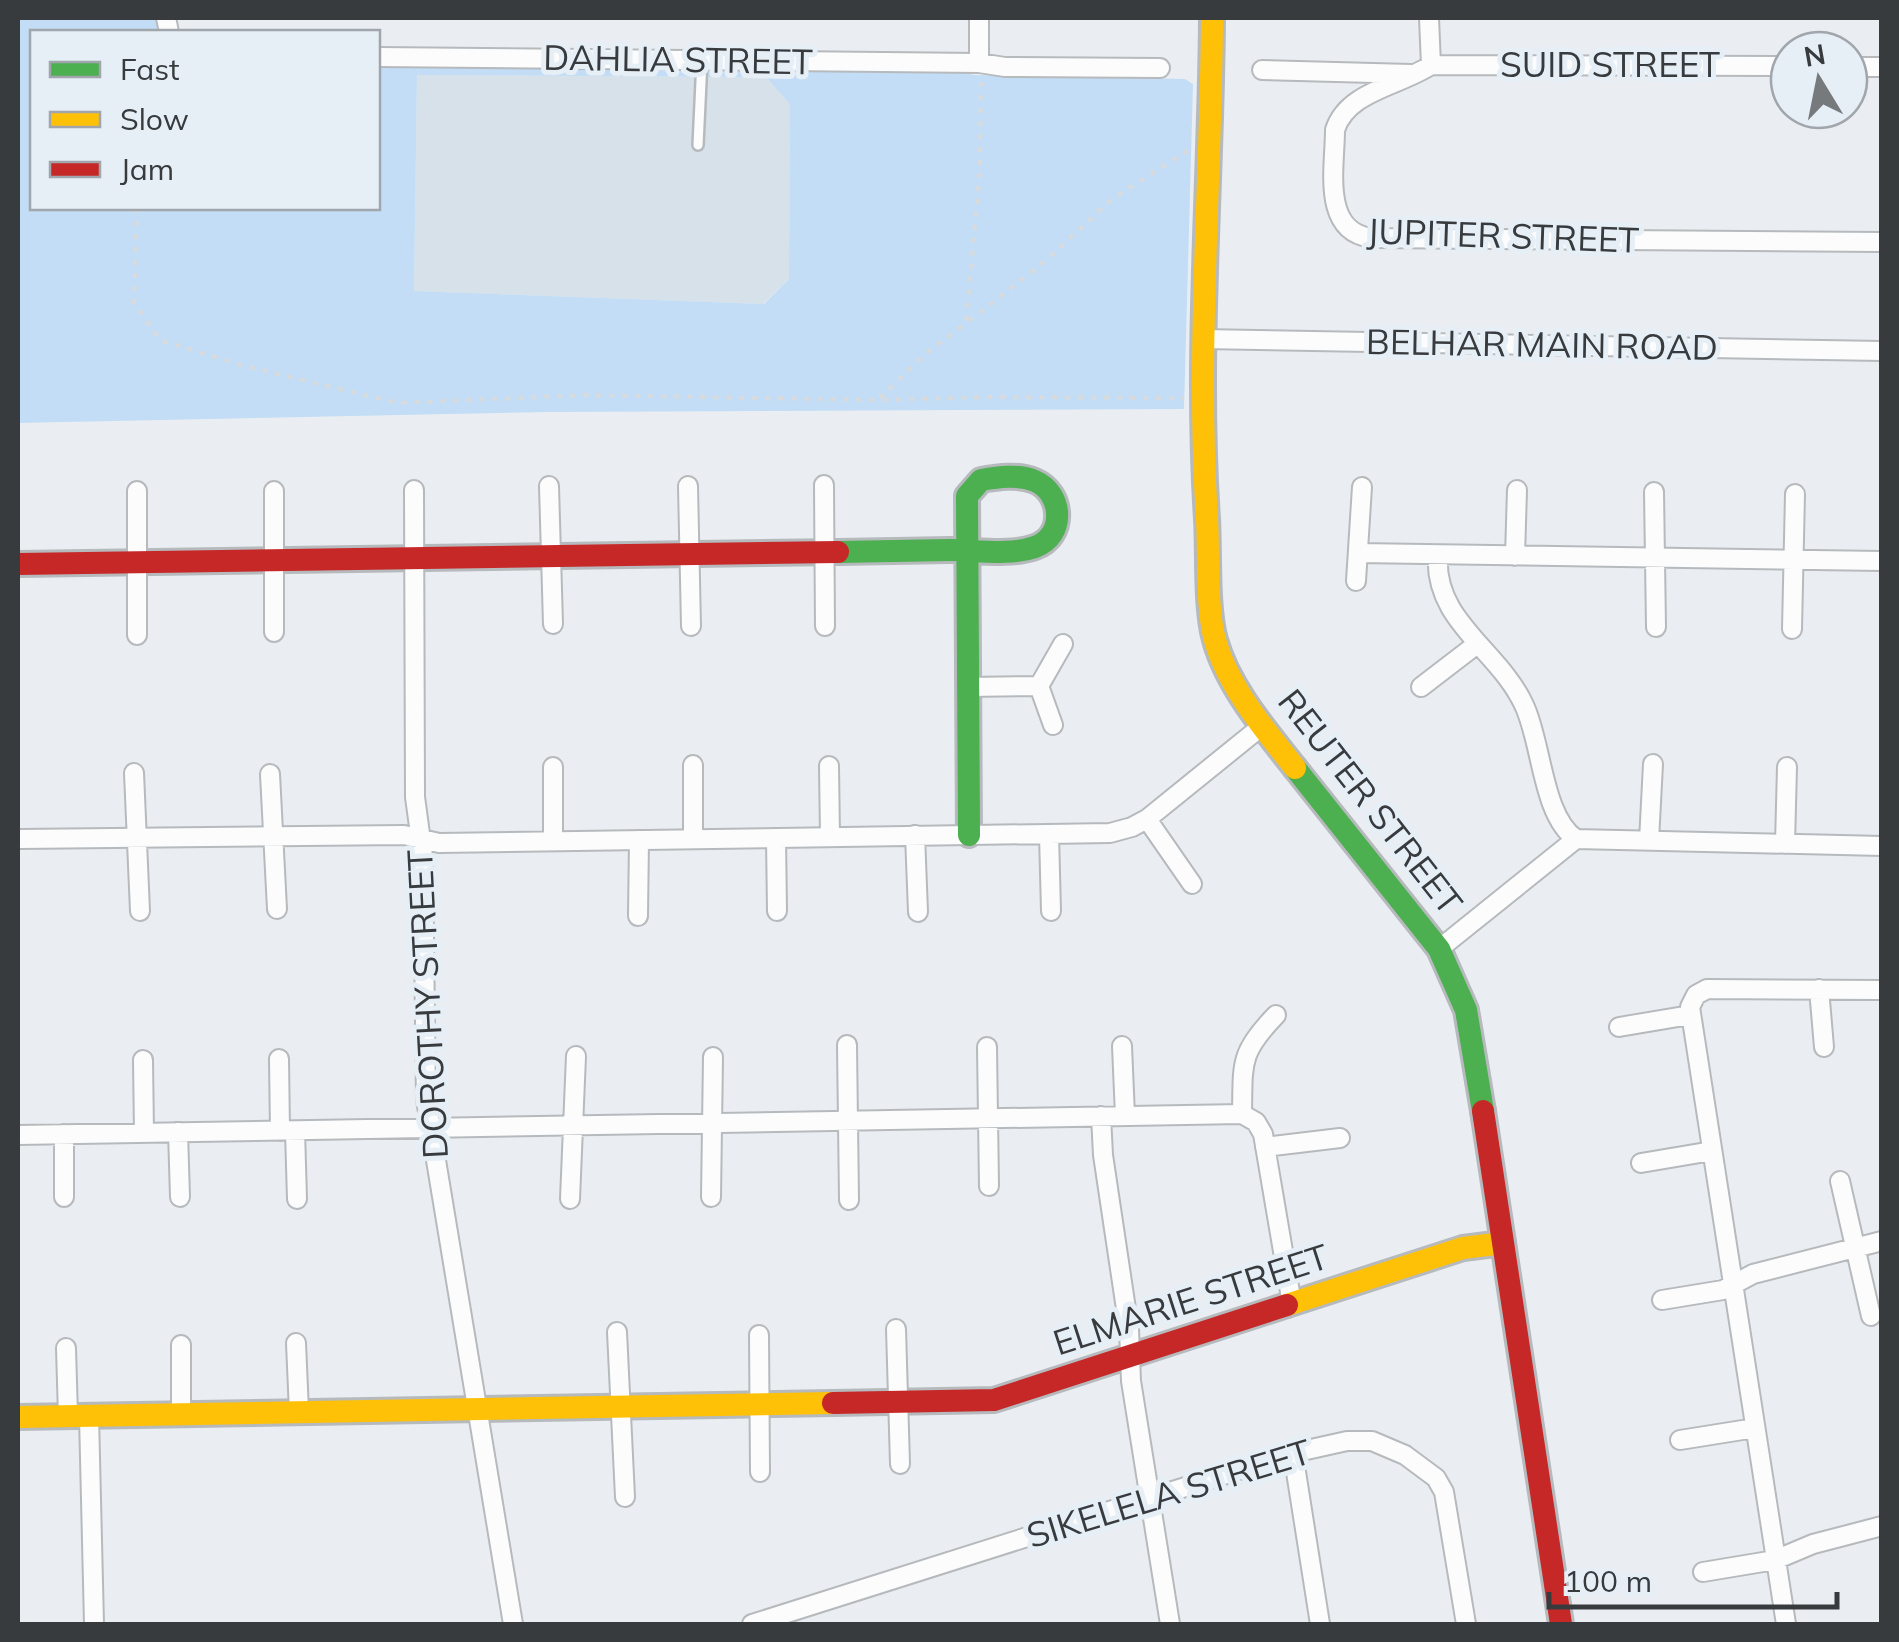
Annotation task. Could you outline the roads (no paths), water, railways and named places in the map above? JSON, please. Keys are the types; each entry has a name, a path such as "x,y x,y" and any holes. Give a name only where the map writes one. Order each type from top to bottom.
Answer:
{"street":[{"path":"980,18 980,63"},
{"name":"REUTER STREET","path":"1212,18 1203,339 1205,496 1214,636 1224,664 1262,726 1439,948 1458,987 1468,1022 1504,1243 1561,1624"},
{"path":"1424,70 1429,18"},
{"name":"DAHLIA STREET","path":"380,57 1160,68"},
{"name":"SUID STREET","path":"1262,70 1769,66"},
{"name":"JUPITER STREET","path":"1424,70 1359,100 1339,118 1335,130 1336,207 1342,223 1362,237 1882,242"},
{"name":"BELHAR MAIN ROAD","path":"1203,339 1882,351"},
{"path":"18,564 966,550 1033,548 1057,527 1055,499 1030,479 986,479 976,482 967,496 966,550 969,835"},
{"path":"824,485 825,626"},
{"path":"550,486 553,624"},
{"path":"688,486 690,626"},
{"path":"1356,580 1362,488"},
{"name":"DOROTHY STREET","path":"414,490 415,797 423,856 426,1100 513,1624"},
{"path":"1516,490 1516,556"},
{"path":"136,491 138,635"},
{"path":"274,491 274,632"},
{"path":"1654,492 1656,627"},
{"path":"1792,628 1795,494"},
{"path":"1358,554 1882,561"},
{"path":"1438,554 1437,573 1445,600 1520,696 1557,818 1576,840"},
{"path":"1053,724 1039,686 1063,644"},
{"path":"1421,687 1477,644"},
{"path":"967,687 1039,686"},
{"path":"18,839 404,835 439,843 1110,832 1147,819 1262,726"},
{"path":"1650,841 1653,764"},
{"path":"693,766 694,839"},
{"path":"829,766 830,837"},
{"path":"1785,844 1786,767"},
{"path":"553,768 553,841"},
{"path":"134,773 140,911"},
{"path":"270,774 277,909"},
{"path":"1147,819 1192,884"},
{"path":"1049,834 1051,911"},
{"path":"915,836 918,912"},
{"path":"776,838 777,911"},
{"path":"638,916 639,840"},
{"path":"1439,948 1576,840 1882,846"},
{"path":"1786,1624 1690,1015 1692,1000 1707,989 1882,990"},
{"path":"1819,989 1824,1047"},
{"path":"1242,1114 1244,1059 1254,1038 1276,1015"},
{"path":"1619,1027 1690,1015"},
{"path":"847,1044 849,1200"},
{"path":"1122,1046 1125,1116"},
{"path":"987,1047 989,1186"},
{"path":"570,1199 576,1056"},
{"path":"712,1196 713,1057"},
{"path":"279,1059 297,1198"},
{"path":"142,1060 144,1133"},
{"path":"18,1135 1242,1114 1260,1127 1292,1304"},
{"path":"1101,1116 1132,1382 1170,1624"},
{"path":"178,1132 180,1197"},
{"path":"64,1134 64,1197"},
{"path":"1265,1147 1340,1138"},
{"path":"1642,1163 1712,1152"},
{"path":"1840,1181 1871,1316"},
{"path":"1662,1300 1723,1290 1753,1274 1882,1241"},
{"name":"ELMARIE STREET","path":"18,1417 1004,1398 1463,1248 1504,1243"},
{"path":"896,1329 900,1464"},
{"path":"616,1332 625,1497"},
{"path":"759,1335 760,1472"},
{"path":"296,1342 300,1412"},
{"path":"181,1345 182,1414"},
{"path":"66,1348 78,1416 94,1624"},
{"path":"1680,1440 1755,1428"},
{"name":"SIKELELA STREET","path":"756,1624 1294,1453 1347,1441 1372,1441 1405,1456 1436,1478 1444,1492 1466,1624"},
{"path":"1294,1453 1320,1624"},
{"path":"1703,1572 1774,1560 1812,1544 1882,1526"}],"lane":[{"path":"698,144 702,60"}]}
